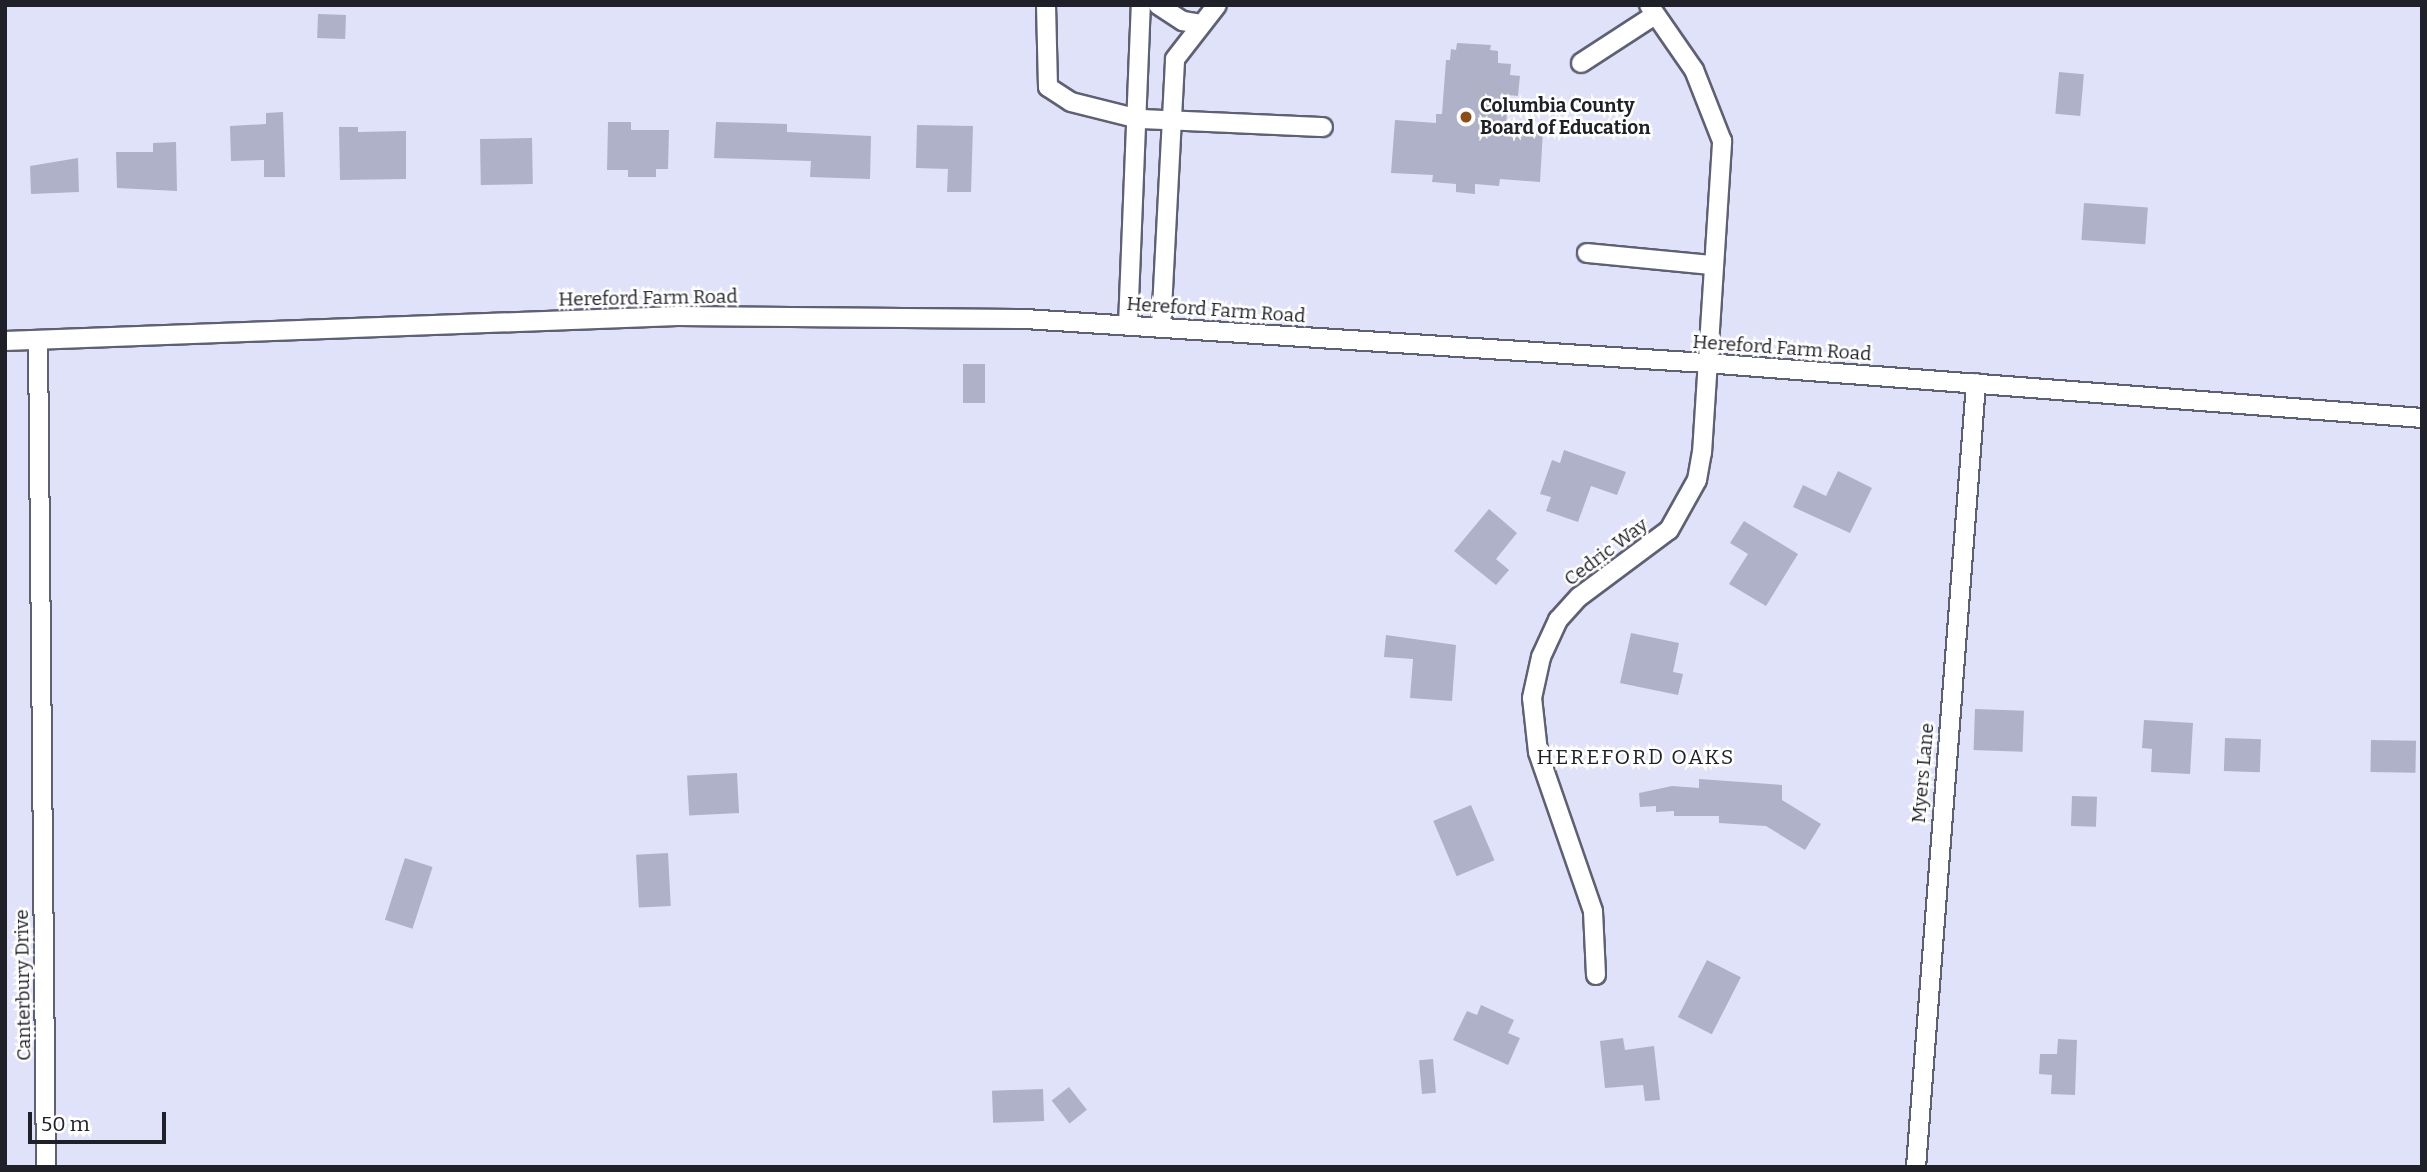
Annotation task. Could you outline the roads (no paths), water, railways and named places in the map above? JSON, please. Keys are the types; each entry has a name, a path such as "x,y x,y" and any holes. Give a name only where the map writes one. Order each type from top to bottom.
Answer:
{"street":[{"path":"1046,5 1048,87 1071,102 1139,119 1173,118 1323,127"},
{"path":"1128,325 1139,119 1141,5"},
{"path":"1158,5 1183,21 1201,24"},
{"path":"1161,328 1175,59 1217,5"},
{"path":"1581,63 1652,10"},
{"name":"Cedric Way","path":"1596,975 1592,911 1538,752 1532,698 1541,657 1558,620 1579,597 1661,537 1685,508 1702,453 1722,141 1694,70 1652,10"},
{"path":"1587,253 1712,265"},
{"name":"Hereford Farm Road","path":"5,341 678,316 1025,319 1706,363 2422,418"},
{"name":"Canterbury Drive","path":"38,340 46,1167"},
{"name":"Myers Lane","path":"1916,1167 1976,383"}],"place":[{"name":"Columbia County Board of Education","path":"1466,117"}],"district":[{"name":"HEREFORD OAKS","path":"1636,757"}]}
